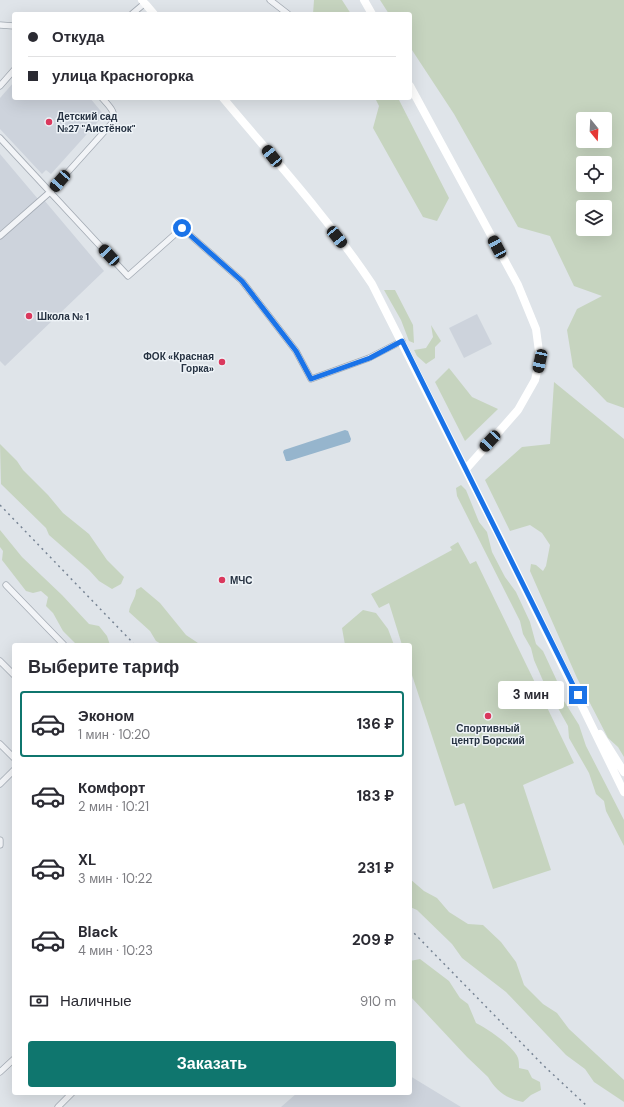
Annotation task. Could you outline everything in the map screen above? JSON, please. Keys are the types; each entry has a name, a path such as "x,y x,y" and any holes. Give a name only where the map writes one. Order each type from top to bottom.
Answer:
{"main road":[{"path":"364,0 371,12"},
{"path":"144,2 152,12"},
{"path":"412,90 518,285 536,329 540,359 535,380 518,410 466,469"},
{"path":"225,100 301,191 361,267 383,304 578,695 624,792"},
{"path":"578,695 624,772"}],"street":[{"path":"270,0 285,12"},
{"path":"134,12 144,2"},
{"path":"0,25 12,26"},
{"path":"0,86 12,72"},
{"path":"0,236 50,192 114,119 112,110 104,100"},
{"path":"0,138 128,276 182,228 242,281 296,351 311,379 370,358 402,341"},
{"path":"6,585 62,643"},
{"path":"0,661 12,673"},
{"path":"0,744 12,756"},
{"path":"0,784 12,772"},
{"path":"0,840 0,845"},
{"path":"0,1072 12,1061"},
{"path":"58,1107 70,1095"}],"shaded area":[{"name":"Детский сад №27 \"Аистёнок\"","path":"12,84 12,100 92,100 104,115 51,174 46,170 42,174 0,129 0,98"},
{"path":"0,154 38,199 0,232"},
{"name":"Школа № 1","path":"44,200 104,271 5,366 0,361 0,238"},
{"path":"477,314 492,344 464,358 449,328"},
{"path":"412,1077 461,1107 281,1107 295,1095 412,1095"}],"green space":[{"path":"314,0 342,0 350,12 313,12"},
{"path":"380,0 624,0 624,408 607,402 573,367 567,330 577,309 602,296 574,286 550,236 518,227 454,114 412,50 412,12 388,12"},
{"path":"376,100 399,100 449,198 437,221 423,217 373,128 379,106"},
{"path":"384,290 395,290 413,325 414,343 409,341 401,320"},
{"path":"431,325 441,341 435,347 435,358 426,364 417,356 414,350 426,348 433,337"},
{"path":"449,368 472,397 498,409 465,441 435,382"},
{"path":"554,382 624,439 624,757 618,747 608,738 577,678 530,571 531,564 536,565 543,571 546,566 550,545 542,533 530,525 510,531 485,480 522,447 550,444"},
{"path":"0,444 63,513 89,534 107,560 124,577 121,584 112,589 99,581 89,570 49,535 46,528 1,484"},
{"path":"461,485 466,490 479,522 487,532 492,552 505,577 516,592 530,622 536,644 543,651 557,681 564,701 579,725 586,746 624,820 624,846 606,811 604,801 596,794 589,773 569,738 568,726 544,683 534,660 531,648 523,634 520,621 457,496 456,488"},
{"path":"0,530 22,557 62,595 89,624 99,626 107,636 109,643 75,643 63,631 53,613 46,606 48,597 41,591 33,593 26,591 2,560 3,551 0,547"},
{"name":"Спортивный центр Борский","path":"458,542 470,564 476,561 574,763 523,785 551,870 493,889 465,805 464,803 455,806 412,675 412,643 401,643 389,603 379,608 371,594 452,550 450,547"},
{"path":"141,587 160,603 186,635 198,643 160,643 156,641 150,631 129,612 136,590"},
{"path":"363,610 376,613 388,629 393,643 345,643 342,628"},
{"path":"412,881 424,891 437,898 449,912 468,924 483,925 501,942 516,962 524,985 543,1004 557,1013 569,1029 624,1080 624,1102 594,1082 585,1069 566,1055 506,992 462,958 452,944 417,910 412,908"},
{"path":"420,959 449,981 460,998 468,1004 476,1023 506,1043 518,1058 519,1068 528,1070 532,1078 540,1082 541,1090 531,1095 523,1102 512,1099 502,1094 498,1090 488,1077 467,1057 412,998 412,961"}],"water":[{"path":"345,430 348,431 351,439 350,442 286,461 283,452 284,450"}],"railway":[{"path":"0,505 133,643"},
{"path":"412,931 544,1066 588,1107"}],"place":[{"name":"Детский сад №27 \"Аистёнок\"","path":"49,122"},
{"name":"Школа № 1","path":"29,316"},
{"name":"ФОК «Красная Горка»","path":"222,362"},
{"name":"МЧС","path":"222,580"},
{"name":"Спортивный центр Борский","path":"488,716"}],"route":[{"path":"182,228 242,281 296,351 311,379 370,358 402,341 578,695"}]}
